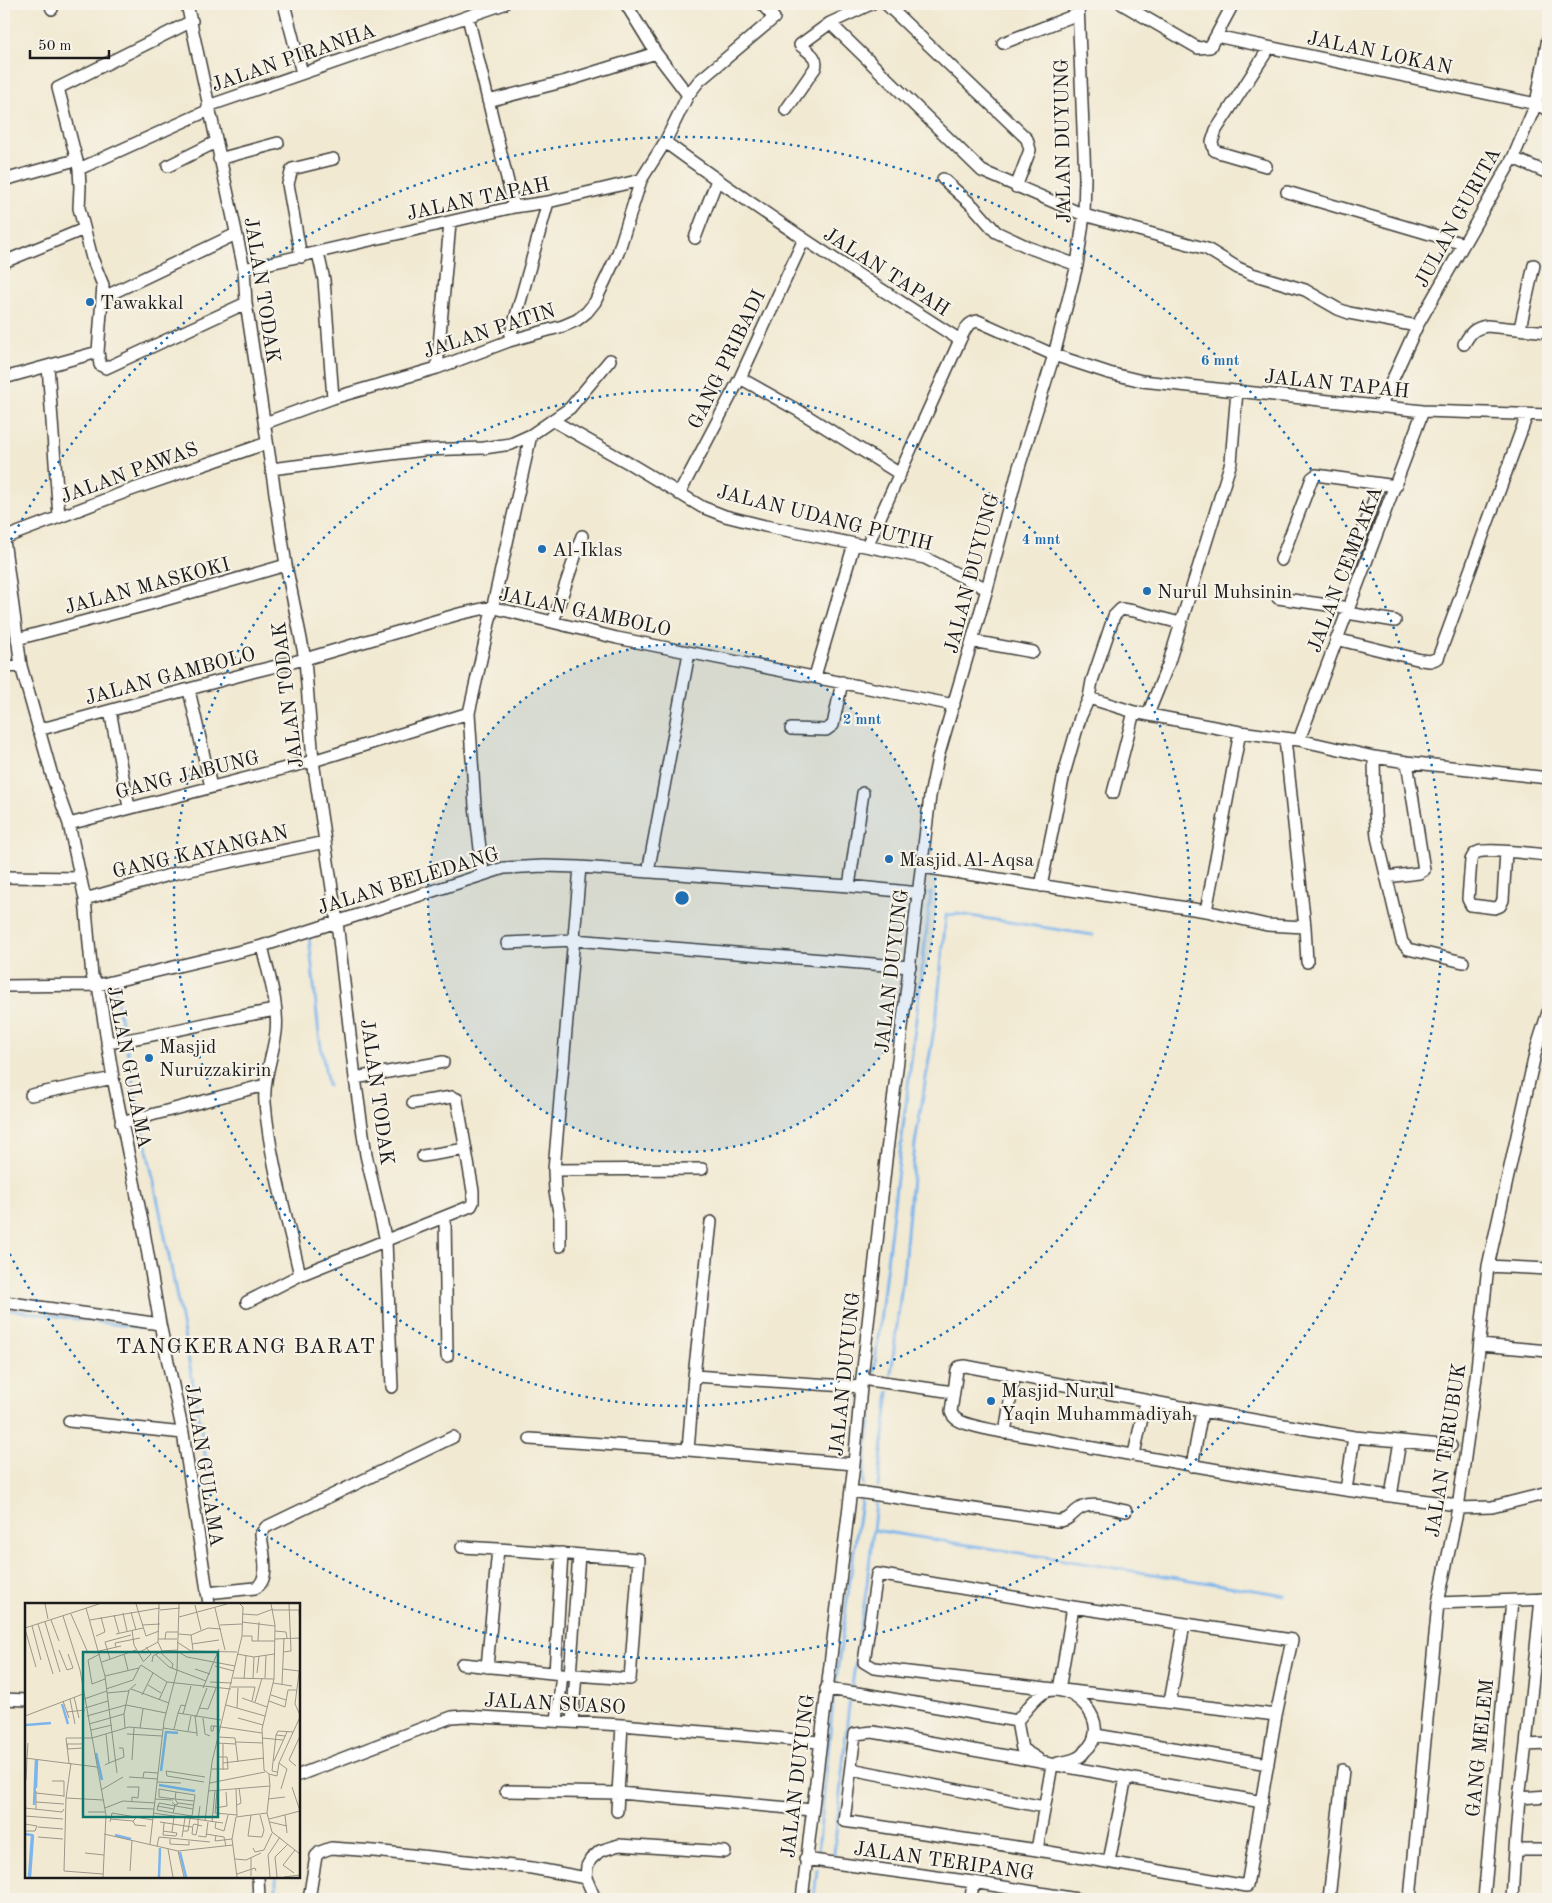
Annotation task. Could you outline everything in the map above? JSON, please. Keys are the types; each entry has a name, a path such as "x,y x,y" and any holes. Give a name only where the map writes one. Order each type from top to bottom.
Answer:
{"street":[{"name":"JALAN TODAK","path":"187,4 244,269 246,302 286,565 305,659 313,761 337,922 355,1078 366,1155 386,1241 392,1387"},
{"path":"284,4 302,73"},
{"name":"JALAN PIRANHA","path":"4,180 77,165 208,108 302,73 504,4"},
{"path":"627,4 656,53 688,95"},
{"path":"641,180 664,142 688,95 699,81 774,18 762,4"},
{"path":"786,110 815,68 815,57 800,45 830,23 871,4"},
{"path":"886,4 1027,139 1030,150 1016,187"},
{"path":"1122,4 1198,48 1210,47 1233,4"},
{"path":"1003,43 1078,9"},
{"name":"JALAN DUYUNG","path":"802,1899 819,1742 839,1691 851,1491 861,1383 930,796 936,767 987,589 1019,467 1054,355 1077,265 1084,215 1085,178 1078,9"},
{"path":"468,17 514,208"},
{"path":"192,21 58,88 77,165 80,187 79,208 92,258 103,285 98,352 100,365 106,368 246,302"},
{"path":"830,23 982,171 1084,215 1206,249 1238,268 1304,290 1349,313 1417,326"},
{"name":"JALAN LOKAN","path":"1216,36 1536,104 1548,110"},
{"name":"JULAN GURITA","path":"1380,407 1417,326 1512,158 1536,104 1548,38"},
{"path":"1266,166 1218,152 1214,150 1212,142 1220,122 1268,48"},
{"path":"488,101 566,81 656,53"},
{"path":"168,166 216,142"},
{"name":"JALAN TAPAH","path":"664,142 804,239 960,340 970,323 978,321 1054,355 1142,381 1423,411 1548,415"},
{"path":"219,159 278,143"},
{"path":"301,257 288,184 289,178 292,169 333,158"},
{"path":"1512,158 1548,173"},
{"path":"943,178 973,206 996,232 1030,248 1077,265"},
{"name":"JALAN TAPAH","path":"244,269 641,180"},
{"name":"JALAN PATIN","path":"265,423 333,398 437,368 577,320 595,302 618,252 641,180"},
{"path":"695,238 717,180"},
{"path":"1286,192 1464,244"},
{"path":"509,342 548,202"},
{"path":"437,368 450,223"},
{"path":"4,262 84,229"},
{"path":"102,298 236,234"},
{"name":"GANG PRIBADI","path":"679,494 740,378 804,239"},
{"path":"318,253 324,280 333,398"},
{"path":"1520,328 1534,265"},
{"path":"1464,344 1469,334 1477,328 1487,326 1548,332"},
{"path":"867,546 960,340"},
{"path":"4,378 98,352"},
{"path":"272,469 424,450 501,447 530,435 578,400 610,360"},
{"path":"48,366 60,517"},
{"path":"740,378 798,411 900,474"},
{"path":"1148,714 1168,665 1232,462 1238,391"},
{"name":"JALAN CEMPAKA","path":"1298,740 1423,411"},
{"path":"1336,639 1421,660 1430,661 1438,658 1527,415"},
{"name":"JALAN UDANG PUTIH","path":"552,420 702,507 724,516 926,558 987,589"},
{"path":"483,874 475,806 468,714 530,435"},
{"name":"JALAN PAWAS","path":"4,539 128,490 267,443"},
{"path":"1281,560 1312,478 1316,475 1396,486"},
{"path":"1350,567 1380,484"},
{"path":"1364,532 1377,536"},
{"path":"553,622 582,536"},
{"name":"JALAN GULAMA","path":"4,539 21,666 38,730 69,824 80,878 92,976 98,985 121,1123 183,1433 208,1598"},
{"path":"815,676 854,544"},
{"name":"JALAN MASKOKI","path":"16,639 154,603 286,565"},
{"path":"1278,598 1395,621"},
{"name":"JALAN GAMBOLO","path":"38,730 305,659 459,614 491,607 617,638 954,704"},
{"path":"1041,886 1064,774 1080,718 1089,698 1114,616 1122,610 1134,611 1180,624"},
{"path":"972,641 1033,652"},
{"path":"648,872 689,653"},
{"path":"4,666 21,666"},
{"path":"791,729 830,728 833,725 842,682"},
{"path":"189,690 211,787"},
{"path":"1089,698 1134,712 1240,732 1298,740 1374,757 1548,778"},
{"path":"110,711 129,808"},
{"path":"1113,793 1134,712"},
{"name":"GANG JABUNG","path":"69,824 313,761 468,714"},
{"path":"1206,912 1240,732"},
{"path":"1285,739 1307,962"},
{"path":"1374,757 1375,813 1378,837 1402,942 1408,949 1463,962"},
{"path":"1386,877 1419,873 1424,870 1407,762"},
{"path":"849,886 863,793"},
{"name":"GANG KAYANGAN","path":"84,899 176,872 325,842"},
{"path":"1506,852 1503,900 1500,906 1494,908 1471,905 1468,899 1473,855 1482,851 1506,852 1548,855"},
{"path":"560,1246 560,1217 554,1192 554,1170 580,867"},
{"name":"JALAN BELEDANG","path":"4,986 98,985 262,946 504,868 580,867 849,886 920,893"},
{"path":"922,867 1206,912 1259,924 1305,927"},
{"path":"4,877 80,878"},
{"path":"507,943 574,940 910,967"},
{"path":"262,946 276,1010 276,1031 265,1085 272,1150 300,1275"},
{"path":"108,1043 139,1039 228,1018 276,1010"},
{"name":"JALAN TERUBUK","path":"1410,1899 1438,1603 1480,1345 1488,1266 1542,1050 1548,1012"},
{"path":"355,1078 443,1062"},
{"path":"31,1095 113,1078"},
{"path":"121,1123 265,1085"},
{"path":"247,1302 300,1275 467,1209 474,1202 456,1098 413,1103"},
{"path":"423,1156 466,1150"},
{"path":"554,1170 702,1169"},
{"path":"444,1218 447,1356"},
{"path":"688,1450 711,1222"},
{"path":"1488,1266 1548,1269"},
{"path":"4,1302 160,1324"},
{"path":"1480,1345 1548,1351"},
{"path":"1452,1446 1354,1438 962,1366 956,1370 951,1412 958,1421 1006,1433 1134,1454 1192,1466 1454,1506 1492,1507 1548,1493"},
{"path":"694,1376 861,1383 953,1392"},
{"path":"1006,1433 1014,1376"},
{"path":"1134,1454 1146,1400"},
{"path":"1192,1466 1202,1411"},
{"path":"69,1421 183,1433"},
{"path":"208,1598 261,1585 265,1574 261,1534 266,1527 453,1437"},
{"path":"1346,1490 1354,1438"},
{"path":"530,1439 854,1464"},
{"path":"1391,1496 1400,1441"},
{"path":"851,1491 1057,1521 1068,1519 1086,1506 1093,1505 1126,1511"},
{"path":"462,1547 639,1559 630,1679 462,1664"},
{"path":"487,1667 498,1549"},
{"path":"562,1553 566,1674 572,1722"},
{"path":"557,1721 566,1674 579,1555"},
{"path":"1262,1802 873,1732 855,1734 844,1821 1109,1861 1247,1886 1262,1802 1276,1715 1292,1640 877,1574 864,1662 874,1668 1276,1715"},
{"path":"1438,1603 1545,1599 1518,1798 1512,1899"},
{"name":"GANG MELEM","path":"1484,1899 1512,1601"},
{"path":"1060,1690 1073,1606"},
{"path":"1170,1702 1184,1624"},
{"path":"1060,1690 1073,1694 1092,1713 1097,1732 1092,1746 1078,1758 1052,1764 1032,1758 1022,1750 1017,1721 1032,1702 1045,1692 1060,1690"},
{"path":"839,1691 1017,1721"},
{"path":"4,1699 25,1700"},
{"name":"JALAN SUASO","path":"300,1775 452,1717 464,1716 572,1722 819,1742"},
{"path":"617,1811 622,1726"},
{"path":"1096,1736 1268,1764"},
{"path":"1526,1744 1548,1744"},
{"path":"1037,1850 1052,1764"},
{"path":"851,1770 1044,1807"},
{"path":"1329,1899 1343,1770"},
{"path":"1109,1861 1126,1778"},
{"path":"506,1791 619,1793 812,1810"},
{"path":"1518,1798 1548,1796"},
{"path":"595,1899 586,1878 587,1866 591,1859 600,1851 620,1845 725,1852"},
{"path":"309,1899 316,1856 320,1852 331,1848 532,1868 586,1878"},
{"path":"1515,1850 1548,1850"},
{"name":"JALAN TERIPANG","path":"805,1859 973,1882 1042,1897 1077,1899"},
{"path":"258,1878 259,1899"},
{"path":"971,1899 973,1882"}],"waterway":[{"path":"874,1372 931,893 929,893"},
{"path":"891,1374 904,1267 915,1144 937,1011 946,915 957,914 1093,935"},
{"path":"309,936 319,1035 328,1086"},
{"path":"114,984 123,1033"},
{"path":"127,1050 138,1109"},
{"path":"142,1126 178,1301 209,1478"},
{"path":"4,1309 143,1328"},
{"path":"863,1484 873,1389"},
{"path":"878,1486 889,1392"},
{"path":"835,1687 861,1501"},
{"path":"834,1854 848,1713 867,1584 876,1503"},
{"path":"873,1530 1285,1595"},
{"path":"818,1852 834,1693"},
{"path":"814,1899 817,1869"},
{"path":"276,1878 276,1899"}],"place":[{"name":"Tawakkal","path":"90,302"},
{"name":"Al-Iklas","path":"542,549"},
{"name":"Nurul Muhsinin","path":"1147,591"},
{"name":"Masjid Al-Aqsa","path":"889,859"},
{"name":"Masjid Nuruzzakirin","path":"149,1058"},
{"name":"Masjid Nurul Yaqin Muhammadiyah","path":"991,1401"}],"district":[{"name":"TANGKERANG BARAT","path":"246,1345"}]}
